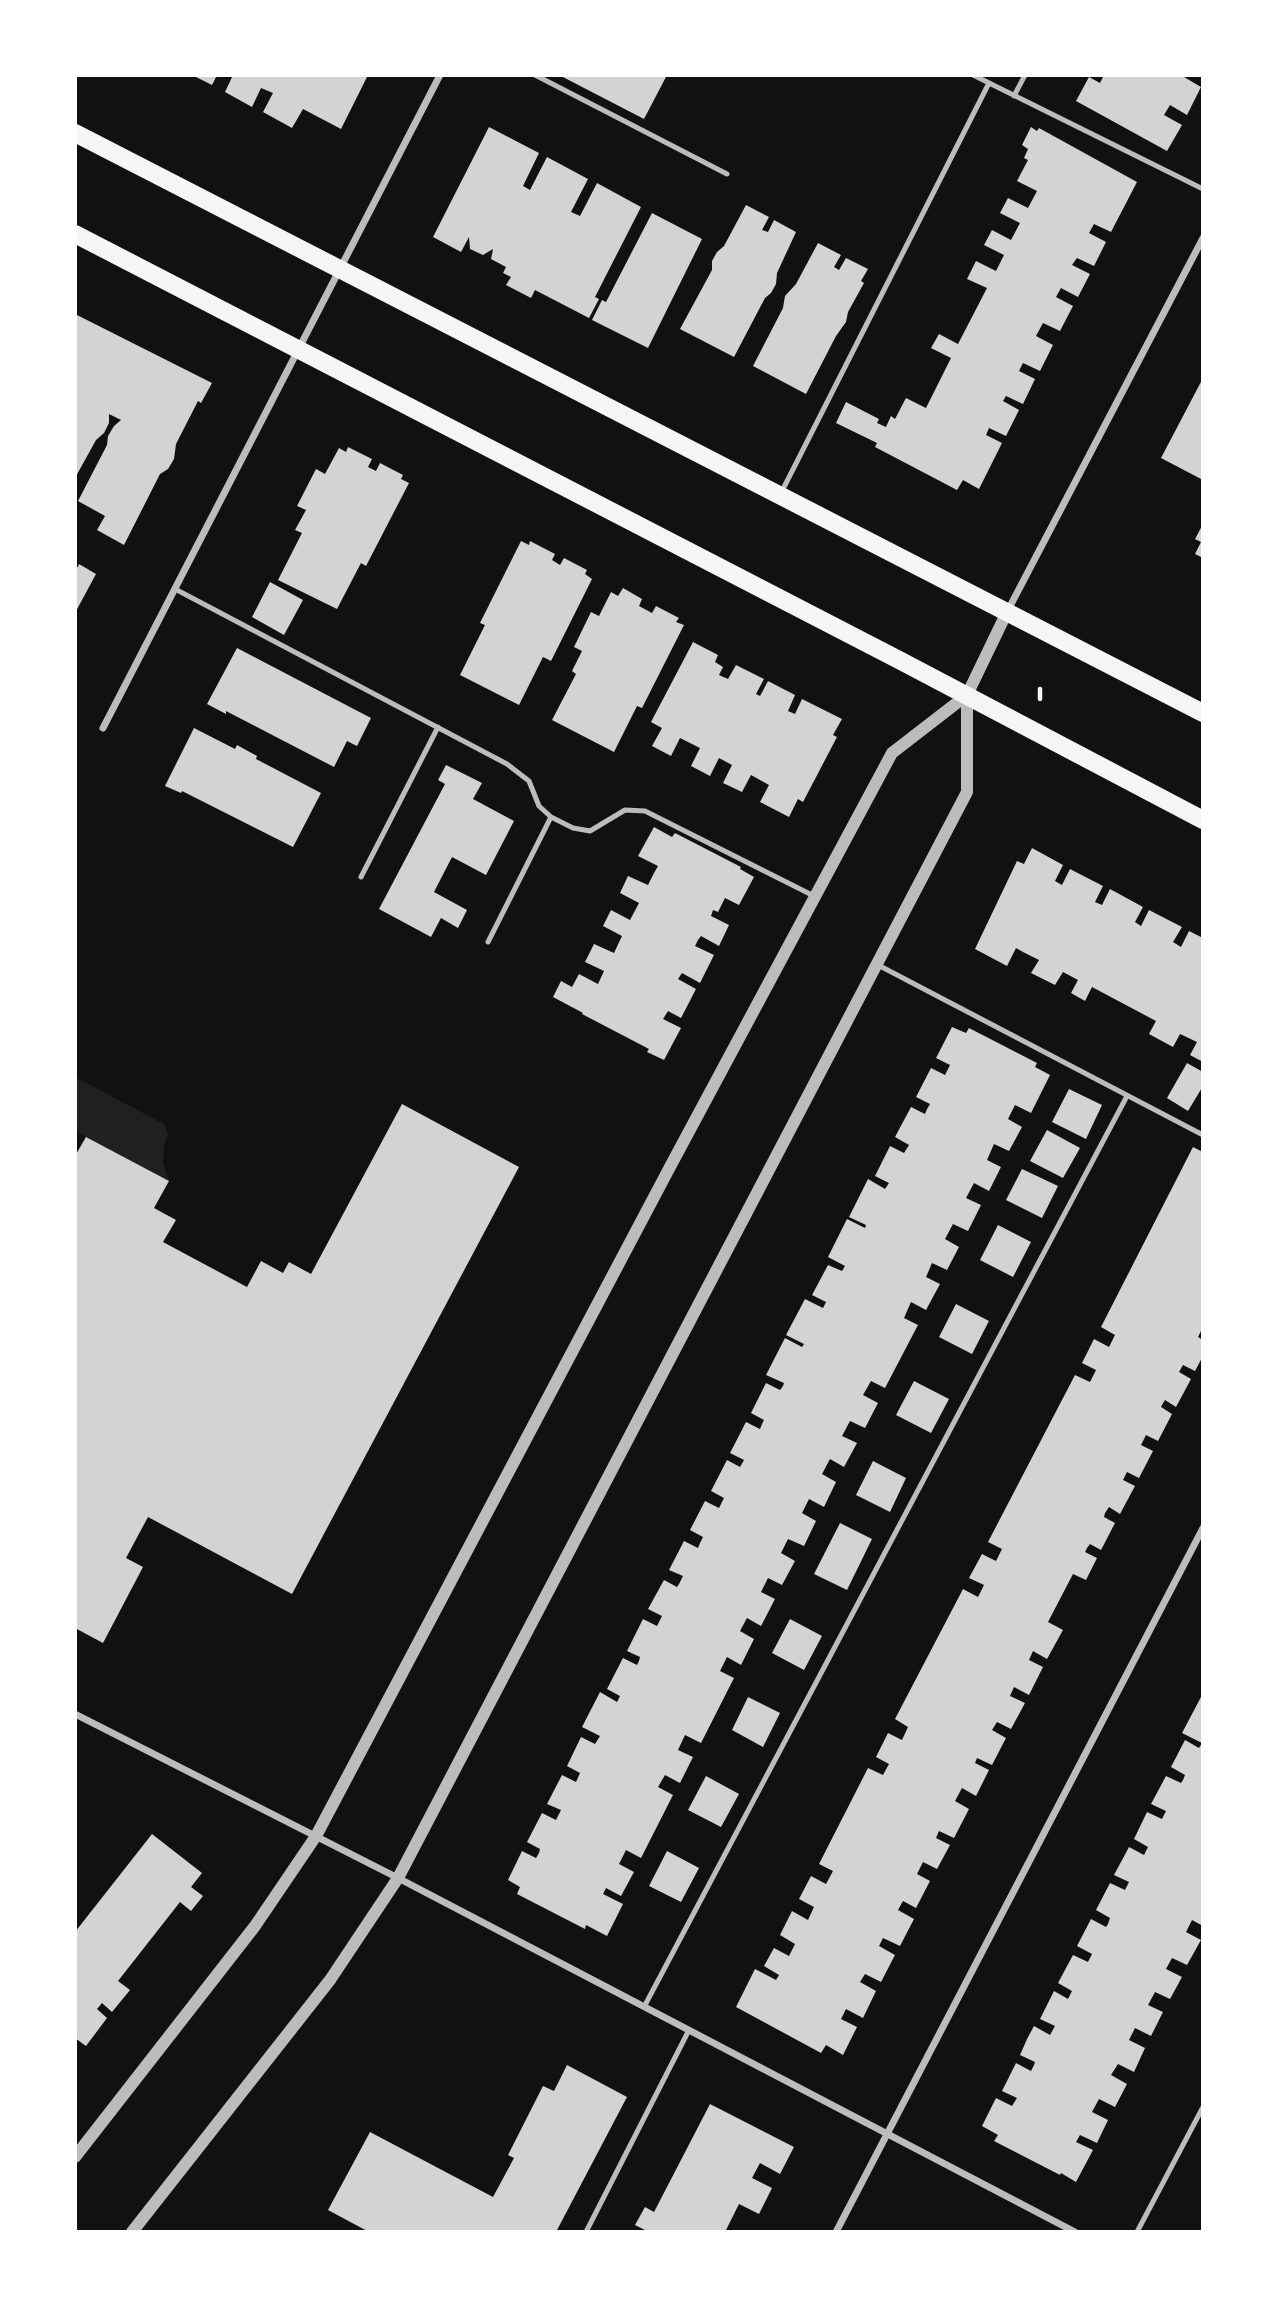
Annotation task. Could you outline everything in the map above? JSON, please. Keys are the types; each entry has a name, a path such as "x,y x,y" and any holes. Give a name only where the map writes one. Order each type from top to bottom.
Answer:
{"main road":[{"path":"75,133 1203,713"},
{"path":"75,234 967,695 1203,820"}],"street":[{"path":"103,728 440,75"},
{"path":"132,2232 330,1980 398,1878 967,792 967,695 1007,612 1203,238"},
{"path":"75,2157 255,1926 316,1836 892,753 967,695"},
{"path":"836,2232 1203,1528"},
{"path":"75,1714 398,1878 1074,2232"}],"lane":[{"path":"535,75 727,174"},
{"path":"973,75 1203,189"},
{"path":"1014,96 1025,75"},
{"path":"779,495 989,83"},
{"path":"175,589 507,764 529,781 540,806 551,817 573,828 590,831 625,810 645,811 816,896"},
{"path":"361,877 438,727"},
{"path":"488,942 551,817"},
{"path":"878,965 1203,1135"},
{"path":"644,2007 1127,1096"},
{"path":"586,2232 689,2030"},
{"path":"1137,2232 1203,2107"}],"shaded area":[{"path":"75,1077 164,1124 168,1135 164,1145 163,1162 169,1181 75,1131"}],"building":[{"path":"192,75 217,75 212,85"},
{"path":"233,75 368,75 341,129 303,109 292,128 263,112 273,93 261,88 252,107 225,92"},
{"path":"559,75 667,75 644,119"},
{"path":"1104,75 1185,75 1184,77 1201,87 1187,115 1170,105 1164,115 1182,125 1167,151 1076,101 1089,77 1100,83"},
{"path":"489,127 539,153 523,186 530,190 547,157 588,179 571,212 580,216 597,183 641,207 595,297 599,299 589,318 535,290 531,298 506,285 511,277 503,273 506,267 491,259 493,249 483,255 470,249 469,237 461,252 433,237"},
{"path":"1031,127 1037,131 1039,128 1137,182 1111,232 1094,224 1089,233 1106,242 1094,266 1077,258 1072,265 1090,274 1078,297 1061,288 1056,297 1073,306 1060,331 1043,323 1036,336 1053,345 1040,371 1023,363 1019,371 1035,379 1023,404 1006,396 1003,401 1019,410 1006,436 989,428 986,435 1002,443 979,489 963,480 957,490 875,447 877,443 836,423 846,402 879,419 877,423 886,427 891,416 895,419 906,398 926,408 951,358 931,348 939,334 958,344 987,288 967,279 976,261 996,271 1004,255 984,245 992,230 1011,240 1020,223 1000,213 1008,198 1028,208 1037,191 1017,181 1028,160 1024,158 1028,149 1022,145"},
{"path":"746,205 769,217 762,230 768,232 774,220 796,232 777,273 776,284 765,298 734,357 680,329 712,270 712,261 724,246"},
{"path":"652,213 702,239 648,348 592,320 602,300 606,302"},
{"path":"818,243 841,255 834,267 839,270 846,258 868,269 846,322 806,394 753,366 783,308 785,296 796,284"},
{"path":"75,314 212,383 201,403 198,401 176,444 174,459 168,469 160,474 124,545 97,530 105,516 78,501 107,445 108,436 121,420 109,414 109,423 104,433 96,440 75,478"},
{"path":"1203,378 1203,480 1161,458"},
{"path":"348,447 372,459 368,467 376,471 380,463 403,475 401,479 409,483 366,566 361,563 337,609 278,580 302,533 295,530 306,510 297,506 316,469 325,474 339,448 346,452"},
{"path":"1203,524 1203,558 1195,554 1201,542 1195,539"},
{"path":"521,541 529,545 530,541 555,554 552,560 560,565 564,558 587,570 585,574 592,579 551,661 543,657 519,705 460,675 485,625 480,623"},
{"path":"79,564 96,574 75,613 75,566 78,567"},
{"path":"270,582 303,600 284,635 252,617"},
{"path":"623,588 642,599 639,606 652,613 656,606 679,618 676,622 684,625 642,708 637,706 614,752 552,720 576,674 572,671 582,651 574,647 591,612 599,616 611,592 618,596"},
{"path":"693,642 718,655 715,662 723,667 719,675 728,679 736,665 764,679 756,694 760,696 768,681 795,695 788,711 795,714 802,699 842,719 833,735 837,737 803,802 798,799 789,817 760,802 769,785 751,775 742,792 723,783 732,765 719,758 710,776 691,766 700,748 680,738 671,756 652,746 662,728 651,722"},
{"path":"237,648 371,718 357,746 347,741 334,767 226,711 226,714 207,704"},
{"path":"194,728 235,749 237,745 257,756 256,759 321,793 293,847 182,791 181,793 165,786"},
{"path":"446,765 482,783 473,799 514,821 486,875 452,857 434,892 467,910 458,928 441,918 431,937 379,909 445,784 438,780"},
{"path":"654,827 672,837 675,833 741,867 740,869 754,877 739,905 725,898 718,912 713,910 711,916 729,925 719,946 701,936 695,946 714,955 700,983 682,973 678,979 696,989 681,1018 668,1011 663,1019 681,1028 664,1060 647,1052 649,1049 553,997 561,981 572,987 579,974 598,984 604,971 585,962 594,944 614,953 622,936 603,926 611,910 630,920 639,903 620,893 628,876 648,885 658,866 638,856"},
{"path":"1032,848 1063,865 1055,881 1062,885 1070,869 1103,886 1095,902 1102,905 1110,889 1143,907 1135,922 1141,926 1149,910 1182,927 1173,942 1181,947 1189,931 1203,938 1203,1062 1190,1055 1197,1042 1180,1034 1173,1047 1149,1034 1156,1021 1092,987 1085,1001 1071,993 1078,980 1063,972 1055,985 1031,973 1039,960 1016,948 1007,966 975,949 1017,861 1024,864"},
{"path":"952,1027 966,1033 969,1028 1037,1063 1035,1067 1050,1075 1031,1113 1015,1105 1008,1119 1022,1127 1009,1151 994,1144 987,1160 1001,1167 989,1191 974,1183 966,1198 981,1205 968,1231 953,1224 945,1239 959,1247 947,1270 932,1263 926,1277 940,1284 926,1310 911,1302 904,1318 918,1325 885,1388 871,1381 863,1395 878,1403 865,1428 850,1421 842,1436 857,1443 844,1467 830,1459 822,1474 836,1482 824,1507 809,1499 802,1513 816,1521 804,1546 788,1539 781,1553 795,1561 782,1585 768,1578 761,1592 775,1599 761,1626 747,1618 740,1631 754,1639 741,1665 727,1657 720,1671 734,1678 701,1743 685,1735 678,1750 693,1757 680,1783 665,1775 658,1787 673,1795 641,1858 626,1850 619,1864 634,1872 621,1896 606,1888 603,1894 623,1904 607,1936 586,1925 585,1929 517,1894 520,1887 508,1880 522,1851 536,1858 539,1853 540,1849 527,1842 542,1813 556,1820 561,1810 547,1804 562,1775 576,1782 580,1773 567,1766 581,1737 595,1744 600,1736 582,1727 600,1692 617,1702 620,1696 607,1689 623,1658 637,1665 640,1657 627,1651 643,1619 657,1626 662,1616 648,1609 664,1580 677,1587 679,1584 683,1576 669,1570 684,1541 698,1548 703,1537 690,1530 705,1501 719,1508 724,1498 711,1491 727,1460 740,1467 744,1460 730,1453 746,1422 760,1429 764,1420 751,1413 766,1383 780,1390 783,1386 784,1383 766,1375 785,1338 802,1347 804,1344 786,1335 805,1299 823,1308 826,1302 812,1295 828,1265 842,1271 845,1266 828,1257 847,1219 865,1228 866,1225 849,1217 868,1179 885,1189 889,1183 875,1176 890,1146 904,1153 909,1145 895,1137 911,1107 925,1114 930,1104 916,1097 931,1068 945,1075 950,1065 936,1058"},
{"path":"1187,1063 1203,1072 1203,1086 1188,1111 1167,1098"},
{"path":"1069,1089 1102,1105 1086,1139 1052,1122"},
{"path":"402,1104 519,1167 292,1594 148,1517 126,1558 143,1567 103,1643 75,1628 75,1156 86,1137 169,1181 154,1208 176,1220 163,1242 247,1287 261,1261 283,1273 289,1262 311,1274"},
{"path":"1047,1130 1080,1148 1063,1178 1030,1161"},
{"path":"1193,1147 1203,1152 1203,1327 1198,1337 1203,1340 1203,1356 1195,1371 1183,1365 1179,1372 1191,1379 1176,1407 1165,1400 1162,1405 1161,1407 1172,1414 1158,1441 1146,1435 1141,1445 1153,1451 1139,1478 1127,1472 1123,1480 1135,1486 1120,1514 1109,1507 1105,1513 1104,1517 1115,1523 1101,1550 1090,1544 1087,1548 1085,1552 1097,1558 1086,1580 1073,1574 1048,1622 1063,1630 1047,1659 1033,1651 1029,1660 1043,1667 1029,1695 1014,1687 1010,1696 1025,1703 1011,1729 997,1722 992,1730 1006,1738 992,1765 977,1758 975,1763 989,1770 976,1796 962,1788 955,1801 969,1809 954,1838 939,1831 936,1838 950,1845 937,1869 923,1862 917,1874 930,1881 916,1908 903,1901 898,1910 914,1919 900,1946 883,1938 879,1946 895,1955 881,1982 865,1974 860,1982 876,1991 863,2018 846,2009 841,2019 857,2027 843,2055 826,2045 821,2053 736,2007 755,1969 776,1980 779,1975 764,1966 774,1948 789,1956 795,1944 780,1935 792,1911 808,1920 814,1907 799,1899 811,1876 826,1884 833,1871 819,1864 868,1768 883,1775 889,1764 876,1757 888,1733 902,1740 908,1727 895,1719 963,1589 978,1597 984,1585 969,1578 982,1554 996,1561 1002,1549 988,1542 1075,1375 1090,1382 1096,1370 1082,1363 1094,1339 1109,1347 1115,1335 1101,1327"},
{"path":"1022,1169 1058,1186 1042,1218 1006,1200"},
{"path":"998,1225 1031,1242 1013,1277 980,1260"},
{"path":"956,1304 989,1321 972,1354 939,1337"},
{"path":"914,1381 949,1399 931,1433 896,1415"},
{"path":"873,1461 906,1478 890,1512 856,1495"},
{"path":"840,1523 872,1539 847,1590 814,1574"},
{"path":"790,1619 822,1636 804,1670 772,1653"},
{"path":"748,1697 780,1713 763,1747 732,1730"},
{"path":"1201,1697 1203,1698 1203,1926 1192,1920 1186,1932 1201,1940 1187,1965 1172,1958 1166,1969 1182,1977 1170,1999 1155,1992 1148,2005 1163,2012 1151,2036 1135,2028 1129,2040 1145,2048 1134,2072 1118,2064 1111,2075 1127,2084 1115,2107 1099,2099 1092,2112 1108,2120 1097,2143 1080,2135 1076,2142 1093,2150 1076,2182 994,2141 998,2135 982,2126 996,2098 1012,2106 1017,2098 1002,2091 1016,2063 1031,2071 1034,2065 1035,2062 1020,2055 1027,2039 1034,2026 1050,2035 1055,2026 1040,2019 1054,1991 1068,1999 1072,1991 1058,1983 1073,1955 1088,1962 1092,1954 1077,1946 1091,1919 1106,1927 1108,1924 1110,1918 1096,1910 1110,1883 1125,1890 1129,1882 1114,1875 1129,1847 1144,1855 1148,1847 1134,1839 1147,1812 1162,1819 1166,1811 1151,1804 1166,1776 1181,1783 1183,1780 1185,1775 1171,1767 1185,1740 1199,1748 1202,1743 1182,1733"},
{"path":"706,1776 739,1794 721,1827 688,1810"},
{"path":"152,1834 202,1873 191,1887 203,1896 191,1911 180,1902 118,1981 130,1990 112,2012 102,2003 97,2009 107,2018 86,2046 75,2038 75,1932"},
{"path":"667,1851 699,1868 681,1902 649,1886"},
{"path":"567,2065 627,2097 556,2232 369,2232 328,2210 370,2132 493,2197 514,2158 508,2155 543,2086 554,2091"},
{"path":"710,2104 794,2147 780,2174 760,2163 752,2178 772,2188 759,2214 739,2204 725,2232 644,2232 645,2230 635,2225 645,2207 654,2212"}]}
